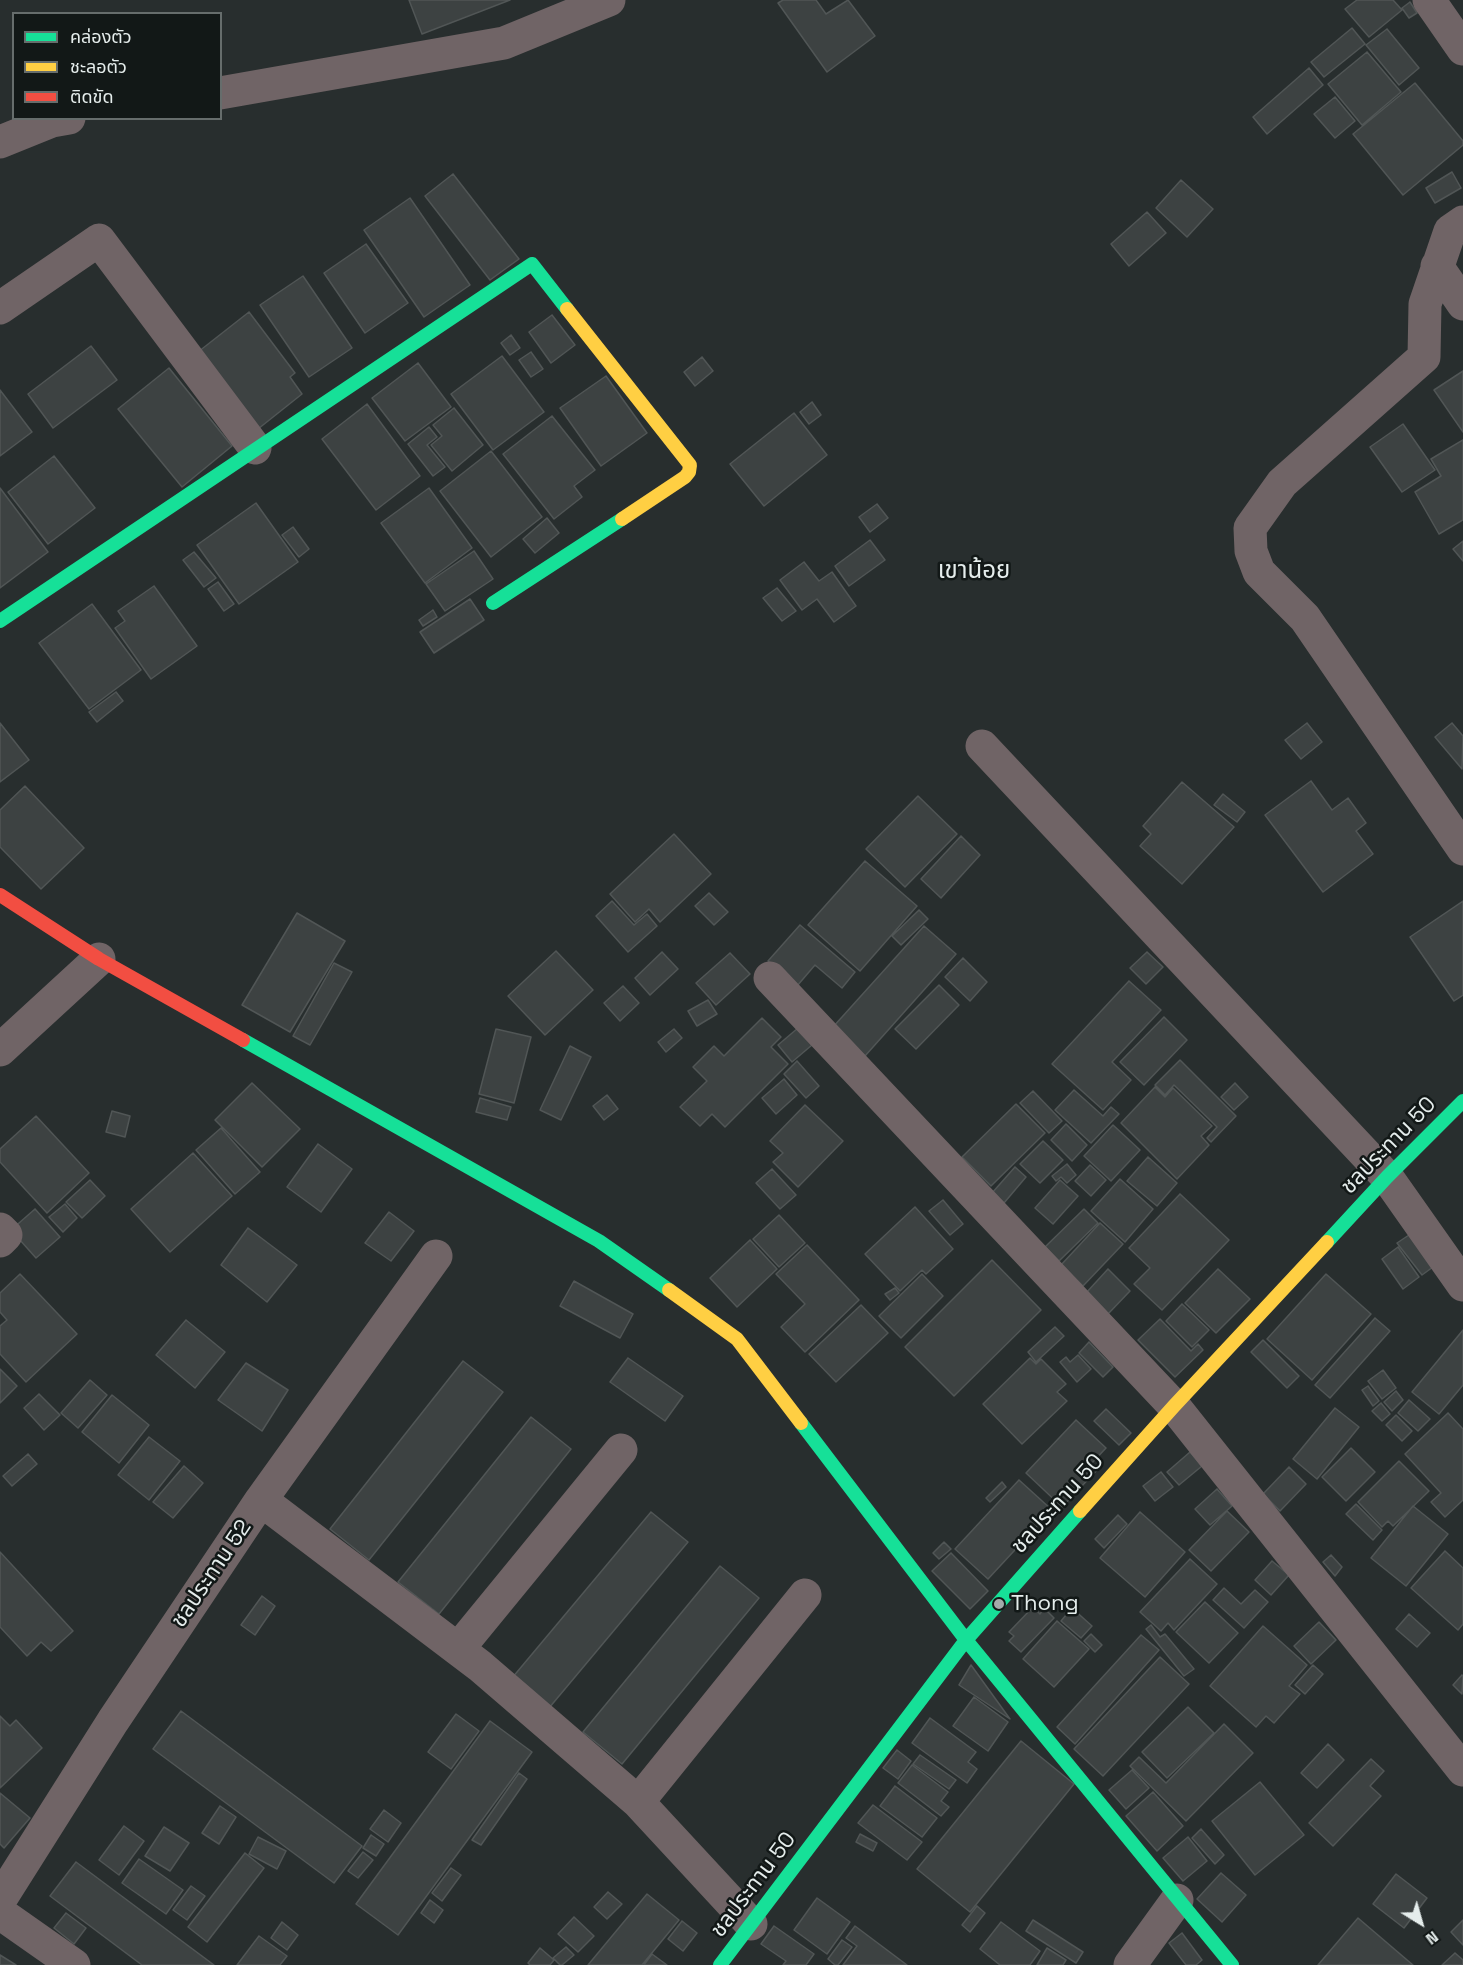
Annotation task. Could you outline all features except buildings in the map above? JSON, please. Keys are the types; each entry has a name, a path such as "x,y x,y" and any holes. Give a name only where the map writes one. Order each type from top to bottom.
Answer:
{"street":[{"path":"222,93 504,43 609,0"},
{"path":"1429,0 1463,49"},
{"path":"0,142 58,120"},
{"path":"1463,222 1450,231 1425,304 1424,357 1282,483 1250,528 1251,551 1259,572 1305,618 1463,849"},
{"path":"0,308 99,240 255,448"},
{"path":"0,621 532,264 690,465 685,477 493,603"},
{"path":"1437,266 1463,304"},
{"path":"982,746 1387,1177 1463,1285"},
{"path":"0,895 99,959 599,1241 737,1339 966,1640 1176,1900 1232,1965"},
{"path":"0,1050 99,959"},
{"path":"770,978 1174,1406 1463,1770"},
{"name":"ชลประทาน 50","path":"720,1965 966,1640 1174,1406 1387,1177 1463,1101"},
{"path":"0,1229 6,1235 0,1241"},
{"name":"ชลประทาน 52","path":"0,1900 113,1721 261,1500 436,1256"},
{"path":"458,1649 621,1450"},
{"path":"261,1500 458,1649 638,1802 751,1924"},
{"path":"638,1802 805,1595"},
{"path":"1130,1965 1176,1900"},
{"path":"0,1913 74,1965"}],"traffic: fast":[{"path":"0,621 532,264 567,309"},
{"path":"493,603 622,519"},
{"path":"243,1040 599,1241 669,1290"},
{"path":"1327,1242 1387,1177 1463,1101"},
{"path":"801,1423 966,1640 1232,1965"},
{"path":"720,1965 966,1640 1080,1511"}],"traffic: slow":[{"path":"567,309 690,465 685,477 622,519"},
{"path":"1080,1511 1327,1242"},
{"path":"669,1290 737,1339 801,1423"}],"traffic: jam":[{"path":"0,895 99,959 243,1040"}],"place":[{"name":"Thong","path":"999,1604"}],"district":[{"name":"เขาน้อย","path":"974,571"}]}
